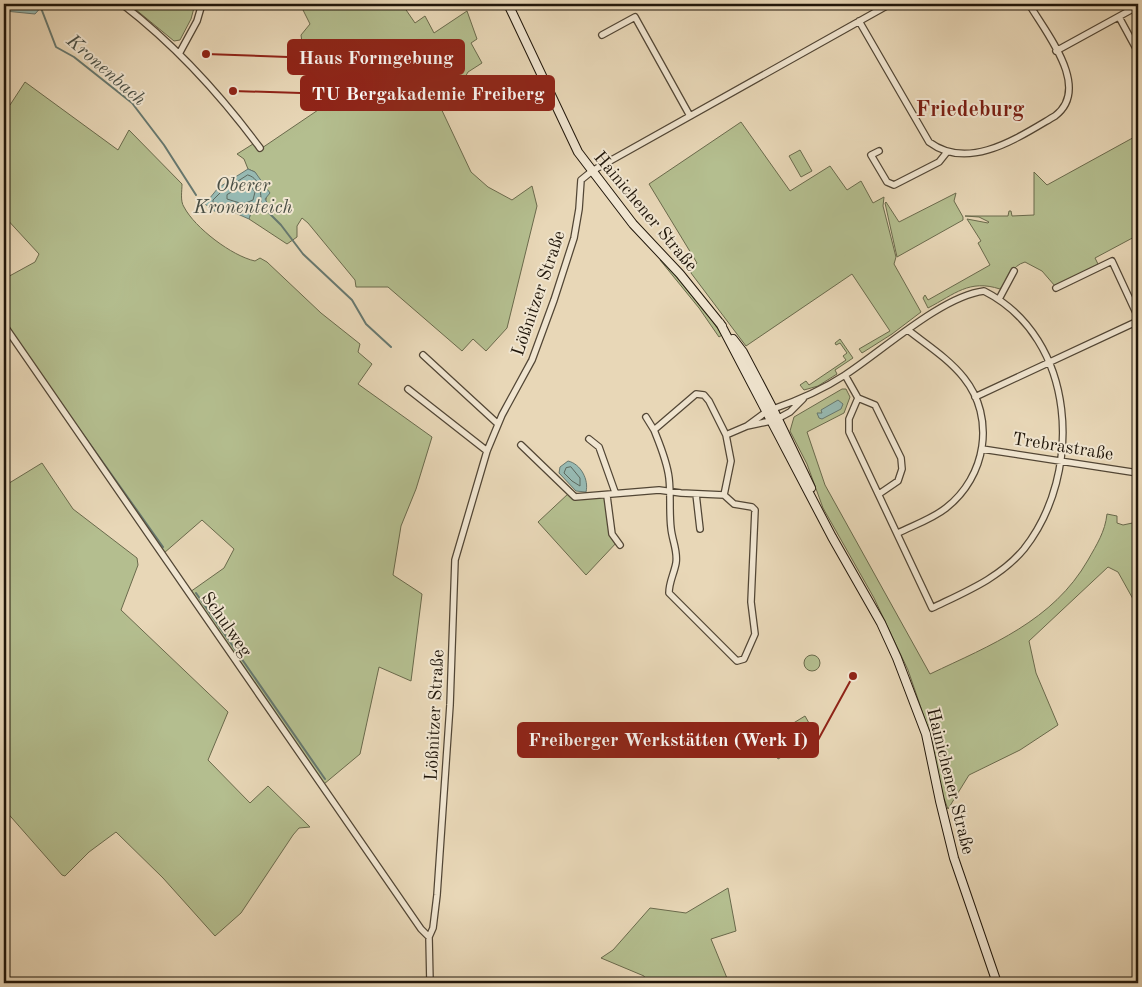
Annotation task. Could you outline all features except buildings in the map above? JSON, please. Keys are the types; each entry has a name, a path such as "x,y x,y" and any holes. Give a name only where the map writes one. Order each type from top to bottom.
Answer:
{"main road":[{"name":"Hainichener Straße","path":"508,4 571,140 592,171 633,224 674,267 720,324 774,420 818,512 881,623 926,734 954,858 997,983"}],"street":[{"path":"122,4 179,54 240,121 260,148"},
{"path":"179,54 197,21 202,4"},
{"path":"592,171 890,4"},
{"path":"859,21 929,142 940,150 947,152 979,153 998,148 1056,116 1062,112 1069,98 1070,82 1065,66 1030,4"},
{"path":"1056,51 1138,6"},
{"path":"602,36 635,17 690,116"},
{"path":"1118,17 1138,52"},
{"path":"879,151 871,155 887,182 894,185 939,162 947,152"},
{"name":"Lößnitzer Straße","path":"430,983 429,937 433,928 438,886 450,705 455,560 487,452 498,424 532,360 574,238 581,180 592,171"},
{"path":"975,397 1050,363 1138,319 1112,261 1056,288"},
{"path":"999,298 1014,271"},
{"path":"747,426 769,411 803,399 845,375 928,316 976,292 984,291 999,298 1025,324 1050,363 1062,405 1064,441 1050,504 1040,525 1022,550 1003,569 983,583 932,608 848,426 858,398"},
{"name":"Schulweg","path":"4,325 421,929 429,937"},
{"path":"898,533 936,514 954,500 972,478 982,449 982,423 975,397 956,370 908,330"},
{"path":"423,355 498,424"},
{"path":"845,375 858,398 875,405 901,458 902,469 898,481 879,494"},
{"path":"408,389 487,452"},
{"path":"654,430 696,394 704,395 726,435 731,461 724,494"},
{"path":"726,435 747,426 774,420 787,414 803,399"},
{"path":"521,445 576,497 607,496 616,492 670,491 696,494 724,494 734,504 752,507 757,515 751,602 755,634 744,660 737,661 669,593 669,583 677,562 671,530 670,491 663,452 654,430 646,417"},
{"path":"589,439 599,448 616,492"},
{"name":"Trebrastraße","path":"982,449 1138,473"},
{"path":"696,494 700,529"},
{"path":"607,496 612,534 620,545"}],"green space":[{"path":"129,4 195,4 191,19 180,40 174,41"},
{"path":"300,4 402,4 415,23 425,16 434,33 467,11 477,39 471,43 482,63 468,72 460,86 438,102 471,172 488,187 512,200 532,186 537,206 507,328 486,351 473,339 462,351 388,287 356,287 355,280 302,218 297,226 297,237 287,244 249,219 251,212 263,212 267,195 255,172 248,169 244,159 237,154 253,144 259,150 321,108 320,87 303,50 301,35 310,24"},
{"path":"25,82 118,150 129,130 182,184 183,205 196,224 215,240 236,253 255,261 260,258 267,262 321,313 360,344 358,352 372,364 358,384 432,437 416,489 401,526 393,575 422,594 411,681 379,667 360,754 324,784 190,592 224,568 234,549 202,520 164,553 4,324 4,279 35,262 39,254 4,216 4,101 10,105"},
{"path":"741,122 790,191 830,166 847,190 861,181 873,203 884,197 883,206 896,257 894,264 921,312 892,334 862,353 859,349 890,331 852,274 746,346 691,273 691,269 697,263 649,184"},
{"path":"1138,135 1138,235 1095,258 1099,266 1055,286 1042,271 1025,262 1016,266 1000,289 989,286 971,287 954,293 928,308 923,298 925,295 928,300 990,265 978,243 981,241 967,219 989,222 979,217 965,216 1008,216 1009,211 1011,211 1012,216 1034,215 1034,172 1047,185"},
{"path":"800,150 812,171 801,177 789,156"},
{"path":"956,193 954,201 963,220 897,257 885,203 899,222"},
{"path":"663,258 722,335 719,337 699,308 660,260"},
{"path":"840,339 853,358 835,370 837,374 818,386 804,390 800,385 806,381 809,385 846,360 843,356 847,353 840,343 836,345 835,343"},
{"path":"842,389 846,389 850,397 844,413 807,432 825,485 930,674 976,653 1019,629 1057,599 1074,581 1088,560 1102,532 1107,514 1117,516 1117,523 1123,525 1137,522 1136,515 1138,515 1138,608 1118,572 1108,567 1029,641 1036,673 1058,725 1020,750 969,775 948,809 940,788 932,740 908,670 874,598 823,508 807,464 790,431 794,417"},
{"path":"42,463 73,509 137,558 138,565 121,610 228,712 208,760 250,803 268,786 310,827 299,828 241,913 215,936 163,878 116,832 89,852 65,876 62,875 4,809 4,482 6,485"},
{"path":"569,493 575,497 607,496 612,534 618,541 586,575 538,522"},
{"path":"809,655 815,655 820,660 818,669 809,671 804,666 804,660"},
{"path":"805,716 817,737 778,759 767,739"},
{"path":"728,888 736,931 711,939 729,983 647,983 644,976 601,958 613,950 650,908 686,913"}],"water":[{"path":"4,4 44,4 35,14 5,11"},
{"name":"Oberer Kronenteich","path":"248,169 255,172 270,193 265,199 268,204 267,211 251,212 249,219 233,212 214,211 205,204 218,188"},
{"path":"838,400 843,404 841,409 822,419 819,418 817,413 822,413 821,410"},
{"path":"568,461 577,465 583,473 587,487 586,492 576,491 559,473 560,467"}],"waterway":[{"name":"Kronenbach","path":"41,8 56,47 74,57 132,103 164,145 196,195"},
{"name":"Kronenbach","path":"267,211 281,225 303,254 352,300 366,324 391,347"},
{"path":"77,426 163,547"},
{"path":"196,593 325,779"},
{"path":"220,628 226,623"}],"place":[{"name":"Haus Formgebung","path":"206,54"},
{"name":"TU Bergakademie Freiberg","path":"233,91"},
{"name":"Freiberger Werkstätten (Werk I)","path":"853,676"}],"district":[{"name":"Friedeburg","path":"970,108"}]}
